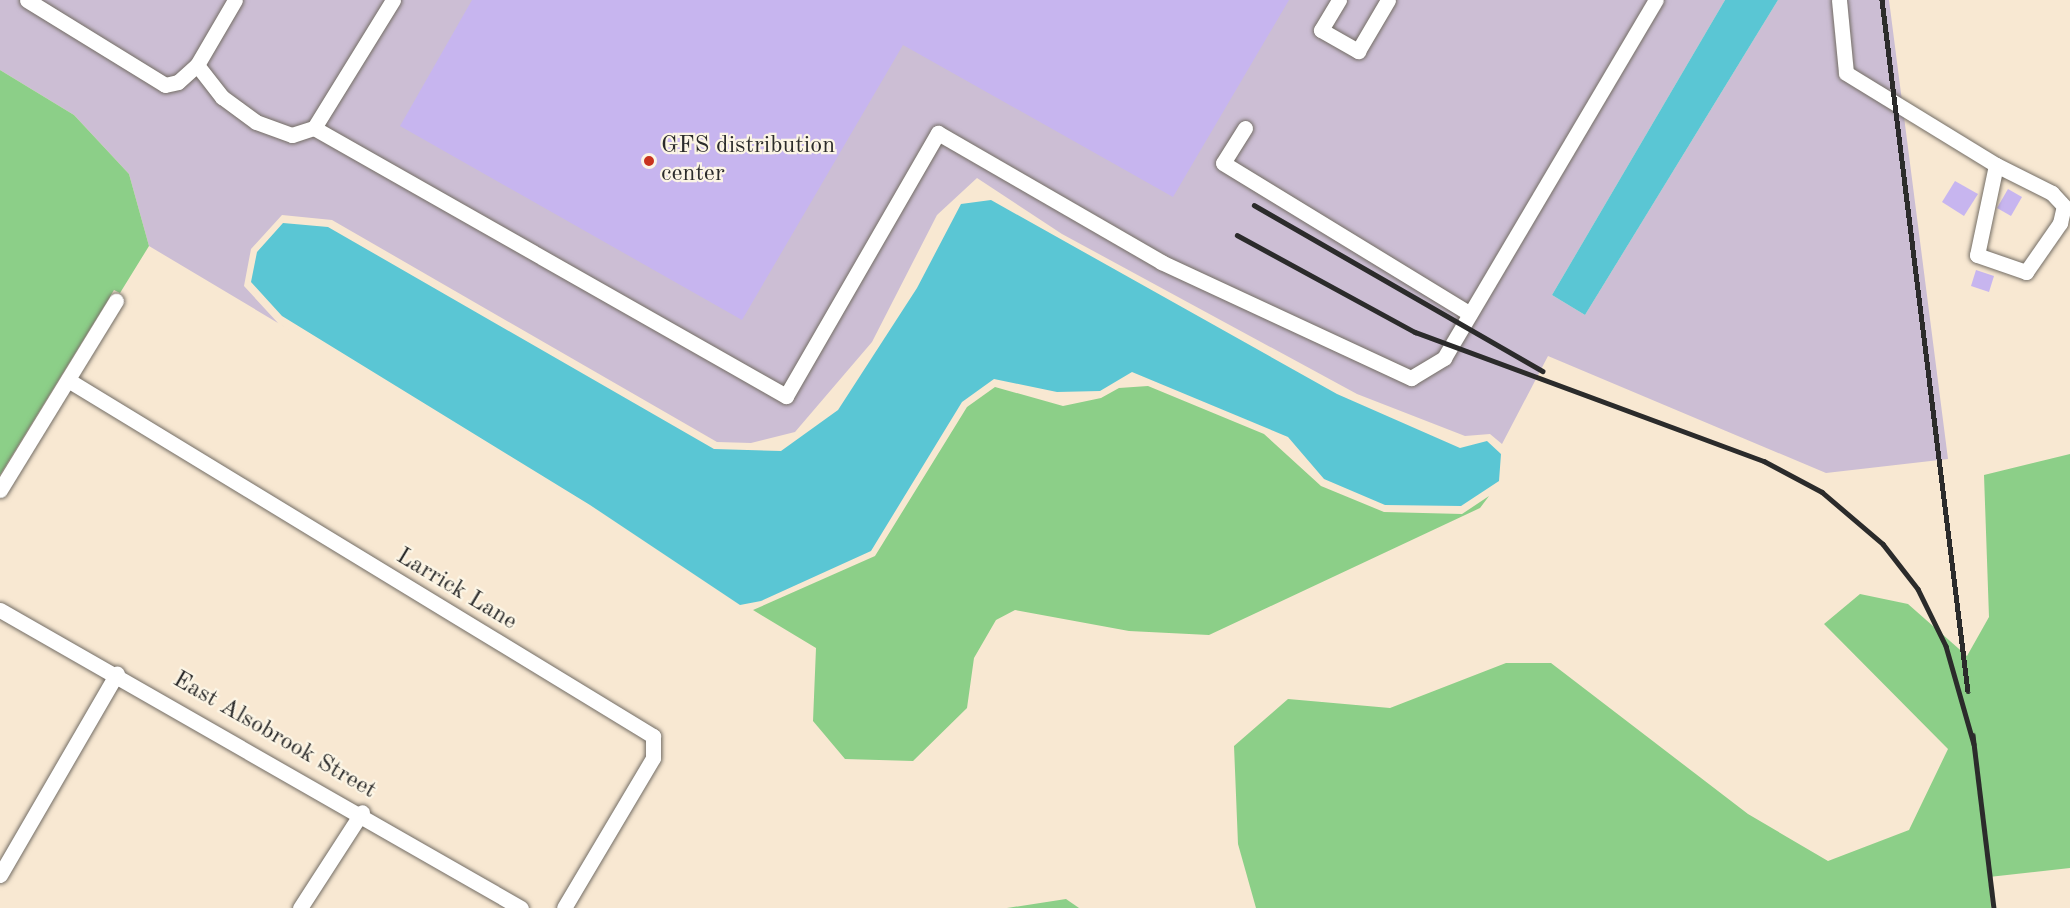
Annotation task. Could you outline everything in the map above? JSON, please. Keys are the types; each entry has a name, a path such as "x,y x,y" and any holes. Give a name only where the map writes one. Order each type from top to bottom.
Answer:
{"street":[{"path":"27,0 165,85 178,82 197,65 235,0"},
{"path":"197,65 222,97 256,122 292,135 314,128 393,0"},
{"path":"1339,0 1321,30 1358,51 1388,0"},
{"path":"314,128 786,396 938,133 1161,262 1411,378 1444,358 1656,0"},
{"path":"1839,0 1846,74 1996,165 2052,193 2064,206 2060,223 2026,272 1977,255 1996,165"},
{"path":"1245,128 1223,163 1470,314"},
{"path":"0,490 116,301"},
{"name":"Larrick Lane","path":"68,380 653,736 653,758 564,908"},
{"name":"East Alsobrook Street","path":"0,610 117,673 362,812 521,908"},
{"path":"0,875 117,673"},
{"path":"300,908 362,812"}],"shaded area":[{"path":"0,0 1725,0 1552,295 1585,315 1778,0 1889,0 1948,459 1826,473 1548,356 1502,444 1490,434 1465,436 1357,394 1062,234 977,178 937,215 872,342 795,432 751,443 717,442 332,220 282,215 251,249 244,286 278,323 149,246 129,174 74,115 0,70"}],"green space":[{"path":"0,70 74,115 129,174 149,246 120,293 114,290 0,475"},
{"path":"1148,386 1264,434 1321,486 1384,512 1462,514 1489,496 1480,508 1209,635 1129,631 1015,610 996,620 974,658 967,708 913,761 845,759 813,721 816,648 753,610 875,556 967,407 995,387 1063,406 1101,398 1119,388"},
{"path":"2070,454 2070,868 1989,877 1991,908 1256,908 1238,844 1234,746 1288,699 1390,708 1506,663 1551,663 1748,814 1828,861 1909,830 1948,749 1824,624 1860,594 1908,604 1967,656 1989,617 1984,475"},
{"path":"1066,899 1079,908 1007,908"}],"water":[{"path":"1725,0 1778,0 1585,315 1552,295"},
{"path":"991,200 1337,394 1460,448 1487,441 1501,454 1499,481 1461,506 1385,505 1324,479 1288,437 1132,372 1100,391 1057,392 994,379 962,402 871,551 761,601 740,605 590,505 282,316 251,282 257,252 283,223 328,227 714,449 781,451 838,410 917,288 961,204"}],"building":[{"name":"GFS distribution center","path":"472,0 1289,0 1173,197 903,45 742,320 400,126"},
{"path":"1955,181 1978,194 1964,216 1942,202"},
{"path":"2008,189 2022,197 2011,216 1997,208"},
{"path":"1976,270 1994,276 1989,292 1971,286"}],"railway":[{"path":"1882,0 1968,691"},
{"path":"1254,205 1543,371"},
{"path":"1237,235 1415,332 1764,461 1822,492 1883,544 1918,589 1946,646 1974,744"},
{"path":"1973,735 1994,908"}],"place":[{"name":"GFS distribution center","path":"649,161"}]}
